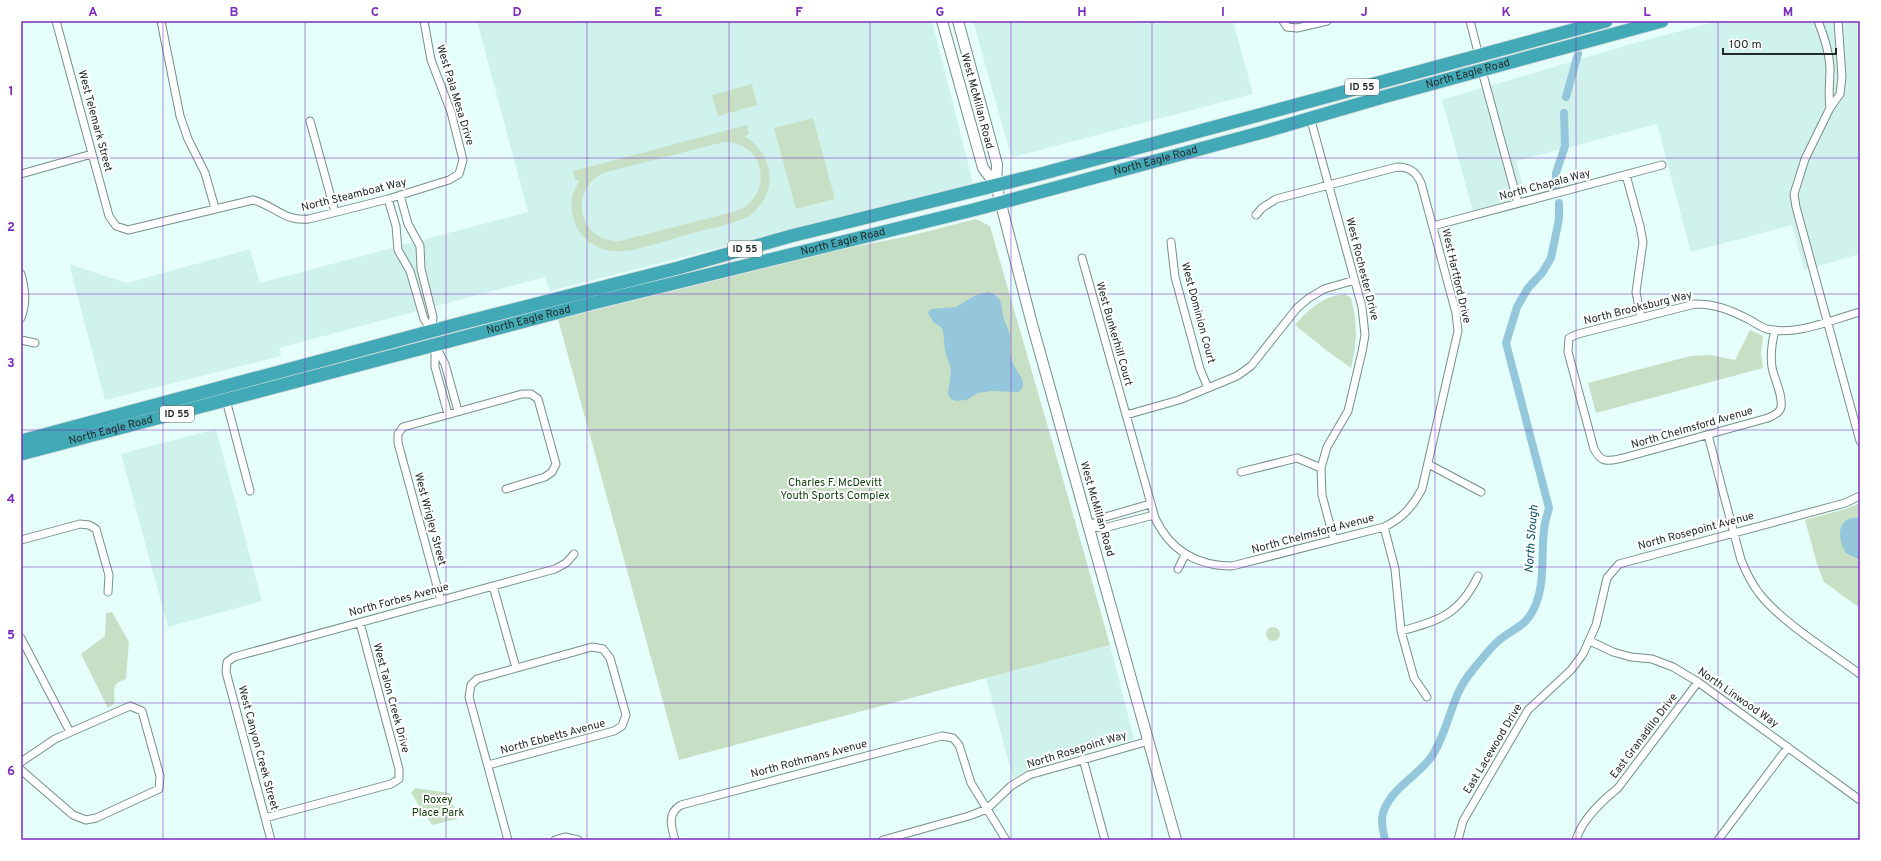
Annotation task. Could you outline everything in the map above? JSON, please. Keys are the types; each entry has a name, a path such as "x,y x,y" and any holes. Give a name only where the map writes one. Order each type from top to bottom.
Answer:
{"highway":[{"name":"North Eagle Road","path":"21,441 432,331 996,185 1606,21"},
{"name":"North Eagle Road","path":"21,454 593,303 1001,202 1262,132 1310,117 1662,21"},
{"path":"1482,71 1487,63 1503,54 1506,49"},
{"path":"1454,78 1463,68 1474,62 1479,56"},
{"path":"435,345 440,337 447,334 521,314 527,310 528,306"},
{"path":"320,374 332,366 421,342 430,336 432,331"}],"main road":[{"name":"West McMillan Road","path":"942,21 983,168 996,185"},
{"name":"West McMillan Road","path":"958,21 996,164 996,185 1032,324 1176,840"}],"street":[{"name":"West Telemark Street","path":"56,21 109,216 116,226"},
{"path":"161,21 180,116 188,139 205,173 215,208"},
{"name":"West Pala Mesa Drive","path":"424,21 431,60 451,112 463,160 459,174"},
{"path":"1285,24 1297,28 1327,21"},
{"path":"1470,21 1479,56"},
{"path":"1818,21 1826,41 1830,66 1828,92 1830,108"},
{"path":"1838,21 1842,77 1840,94 1830,108 1805,159 1794,194 1810,259 1858,429 1860,441"},
{"path":"1482,71 1518,203"},
{"name":"West Rochester Drive","path":"1310,117 1355,280 1364,320 1365,335 1348,411 1327,447 1320,468 1321,490 1334,540"},
{"path":"310,121 335,212"},
{"path":"21,174 92,154"},
{"name":"North Chapala Way","path":"1433,226 1662,165"},
{"name":"West Hartford Drive","path":"1329,184 1397,167 1410,169 1418,177 1421,183 1456,313 1458,331 1428,464"},
{"name":"North Steamboat Way","path":"116,226 128,230 252,200 263,202 288,218 300,220 388,199 449,180 459,174"},
{"path":"1626,175 1643,242 1636,292 1641,318"},
{"path":"1256,214 1276,199 1329,184"},
{"path":"400,195 408,224 420,246 421,269 433,317 432,331"},
{"path":"388,199 396,226 398,250 410,271 424,319 432,331"},
{"name":"West Dominion Court","path":"1171,242 1175,277 1200,369 1208,388"},
{"name":"West Bunkerhill Court","path":"1082,258 1150,504 1163,533 1185,555"},
{"path":"21,274 25,289 25,300 21,318"},
{"path":"1126,416 1179,400 1236,376 1251,366 1297,308 1309,298 1324,289 1355,280"},
{"name":"North Brooksburg Way","path":"1604,461 1599,458 1594,449 1568,352 1570,338 1578,334 1695,304 1708,304 1725,308 1766,328 1784,331 1806,328 1860,312"},
{"name":"North Chelmsford Avenue","path":"1604,461 1623,458 1708,435 1768,418 1778,413 1781,408 1781,399 1772,367 1771,348 1775,330"},
{"path":"21,340 34,343"},
{"path":"435,345 444,364 458,411"},
{"path":"435,345 435,366 448,414 522,394 531,394 538,399 556,464 552,472 545,477 506,489"},
{"path":"226,400 250,491"},
{"name":"West Wrigley Street","path":"441,601 398,443 398,434 403,427 448,414"},
{"path":"1708,435 1743,566 1759,593 1773,609 1860,674"},
{"path":"1241,472 1297,458 1320,468"},
{"path":"1428,464 1480,492"},
{"name":"North Chelmsford Avenue","path":"1185,555 1206,563 1232,566 1384,527 1400,518 1414,503 1422,488 1428,464"},
{"name":"North Rosepoint Avenue","path":"1590,641 1596,625 1607,578 1619,564 1845,503 1860,496"},
{"path":"1089,527 1102,518 1150,504"},
{"path":"1089,527 1104,528 1154,515"},
{"path":"21,540 80,524 89,524 96,529 109,575 108,592"},
{"path":"1384,527 1395,569 1401,631 1414,678 1427,697"},
{"name":"North Forbes Avenue","path":"227,662 234,657 555,569 566,563 574,554"},
{"path":"1178,569 1185,555"},
{"path":"1401,631 1429,624 1445,617 1471,591 1478,576"},
{"path":"493,586 516,668 477,679 471,685 469,697 508,840"},
{"name":"West Talon Creek Drive","path":"265,818 391,784 398,779 399,769 360,623"},
{"path":"21,638 70,732"},
{"name":"North Linwood Way","path":"1590,641 1613,652 1631,657 1652,658 1673,667 1698,682 1860,800"},
{"name":"East Lacewood Drive","path":"1458,840 1463,821 1528,710 1571,670 1583,654 1590,641"},
{"name":"North Ebbetts Avenue","path":"488,765 614,731 622,726 626,715 610,658 603,649 592,648 516,668"},
{"name":"West Canyon Creek Street","path":"227,662 226,672 271,840"},
{"name":"East Granadillo Drive","path":"1576,840 1587,819 1602,801 1618,788 1698,682"},
{"path":"21,762 36,751 70,732 124,707 130,706 142,711 160,776 159,789 96,818 86,820 72,815 21,770"},
{"name":"North Rothmans Avenue","path":"675,840 671,819 673,811 681,805 942,736 953,738 959,745 971,783 987,809"},
{"name":"North Rosepoint Way","path":"883,840 969,816 987,809 1020,780 1029,775 1149,741"},
{"path":"1718,840 1788,747"},
{"path":"1083,759 1105,840"},
{"path":"987,809 1006,840"},
{"path":"555,840 565,837 578,839"}],"shaded area":[{"path":"477,21 932,21 973,183 550,291 545,277 279,348 281,356 105,400 69,264 127,283 250,249 260,283 528,212"},
{"path":"973,21 1233,21 1253,94 1013,157 1010,153"},
{"path":"1719,21 1860,21 1860,254 1804,270 1792,225 1691,252 1657,124 1516,161 1526,197 1473,211 1442,100 1634,43"},
{"path":"988,292 997,297 1001,303 1004,319 1010,336 1011,358 1022,380 1022,388 1019,392 991,391 978,393 966,400 956,401 951,399 948,394 951,370 945,351 943,331 941,327 933,322 928,313 931,309 956,307 976,295"},
{"path":"216,429 262,601 168,627 121,454"},
{"path":"1852,518 1860,518 1860,560 1846,553 1840,535 1843,524 1847,520"},
{"path":"1110,645 1134,739 1034,767 1013,778 986,678"}],"green space":[{"path":"752,84 757,105 718,116 712,95"},
{"path":"813,118 835,199 796,209 774,128"},
{"path":"747,125 749,134 744,136 755,144 762,154 768,164 770,175 769,187 765,198 758,208 748,217 726,225 650,246 629,250 612,251 600,248 589,242 581,234 575,223 572,212 572,201 573,195 580,180 575,180 573,171","holes":["724,142 738,144 749,151 757,160 760,170 760,182 756,193 748,203 736,211 620,241 606,239 595,233 587,225 583,214 582,203 585,192 592,181 603,173"]},
{"name":"Charles F. McDevitt Youth Sports Complex","path":"976,219 990,226 1110,645 679,760 558,319 848,248 909,236"},
{"path":"1345,294 1351,298 1356,325 1355,349 1351,368 1295,325 1311,309 1323,300"},
{"path":"1750,330 1763,336 1761,353 1763,368 1596,413 1588,383 1690,356 1710,355 1735,360"},
{"path":"1860,503 1860,608 1824,582 1817,564 1805,520 1845,509"},
{"path":"112,612 129,642 126,679 117,683 115,686 114,704 108,708 81,654 105,636 106,613"},
{"path":"1273,627 1278,629 1280,634 1278,639 1273,641 1268,639 1266,634 1268,629"},
{"name":"Roxey Place Park","path":"415,788 450,793 457,819 432,825 411,793"}],"waterway":[{"name":"North Slough","path":"1566,97 1578,54"},
{"name":"North Slough","path":"1556,186 1556,173 1565,146 1564,113"},
{"name":"North Slough","path":"1385,840 1382,818 1388,802 1432,756 1438,746 1459,691 1465,680 1496,643 1519,627 1528,618 1539,595 1542,577 1544,528 1549,508 1506,343 1517,307 1528,288 1542,273 1551,258 1559,219 1559,203"}]}
